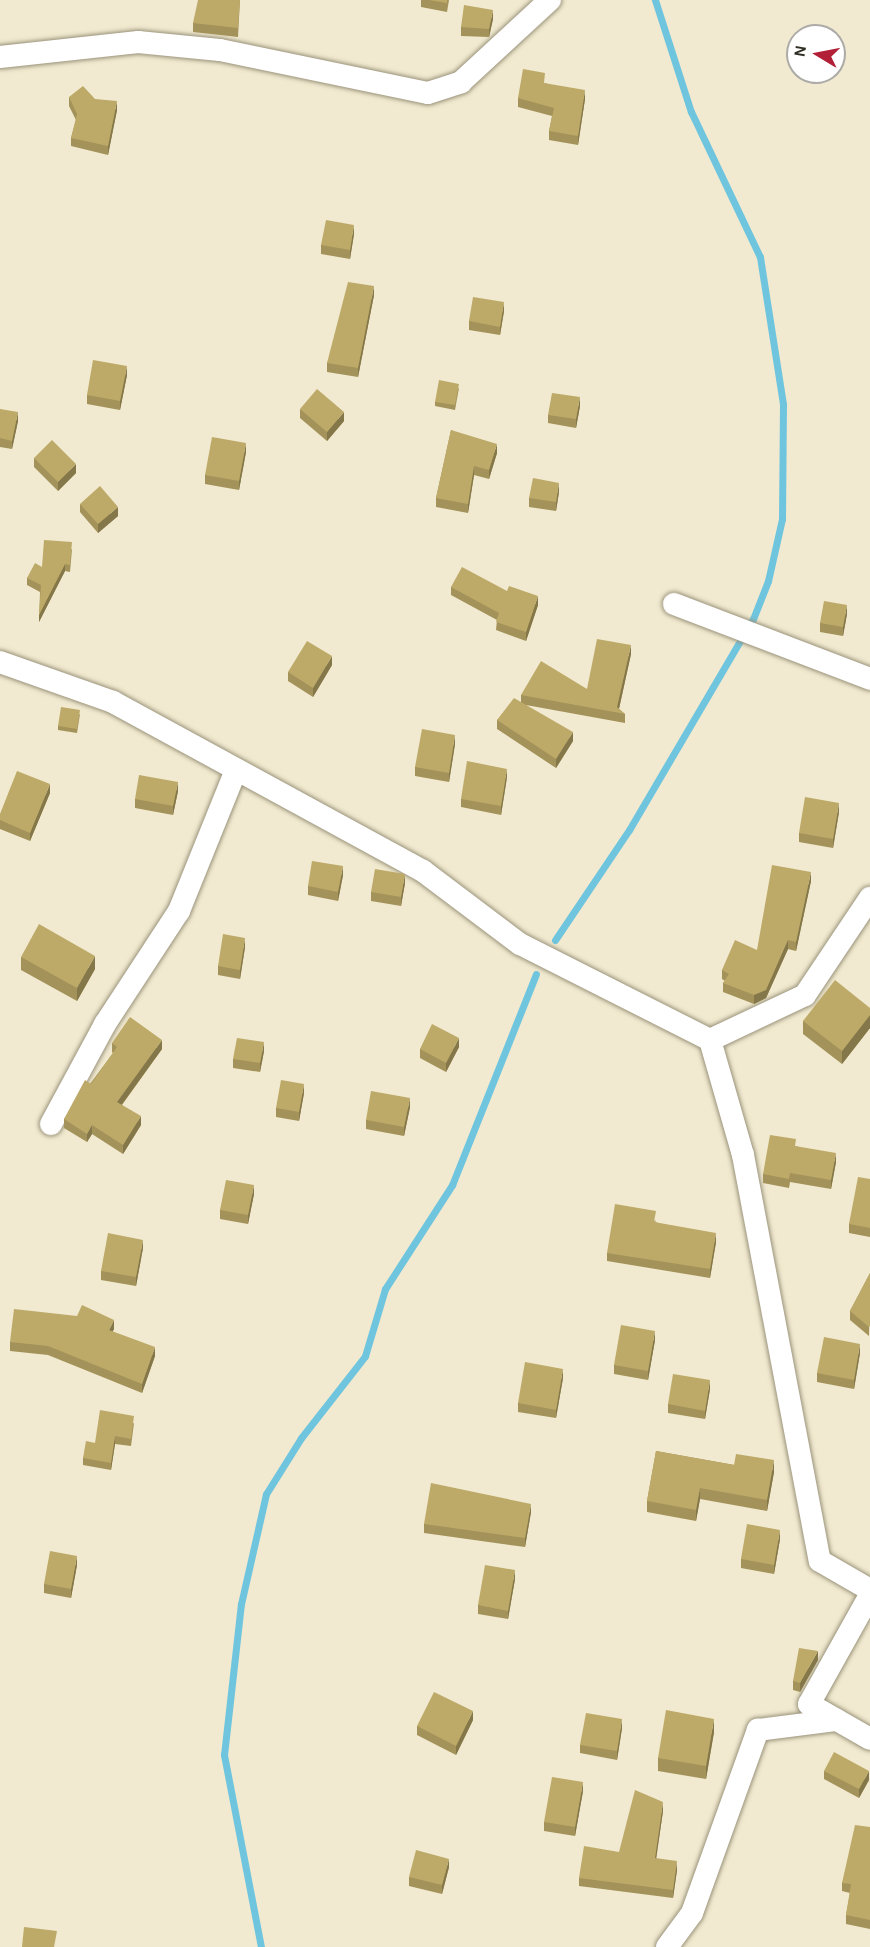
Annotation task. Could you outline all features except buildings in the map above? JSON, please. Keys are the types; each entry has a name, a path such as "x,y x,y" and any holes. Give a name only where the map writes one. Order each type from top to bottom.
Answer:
{"street":[{"path":"0,57 138,42 220,50 428,93 461,82 550,0"},
{"path":"674,604 870,679"},
{"path":"0,662 113,702 423,871 520,944 710,1040 743,1155 820,1561 870,1592 809,1704 870,1739"},
{"path":"51,1124 105,1024 179,911 236,770"},
{"path":"710,1040 805,995 870,898"},
{"path":"667,1947 692,1912 758,1730 836,1720"}],"waterway":[{"path":"555,940 629,830 753,619 768,581 782,519 783,404 760,257 691,112 655,0"},
{"path":"261,1947 224,1755 241,1604 266,1494 301,1438 365,1356 385,1289 452,1185 536,974"}]}
